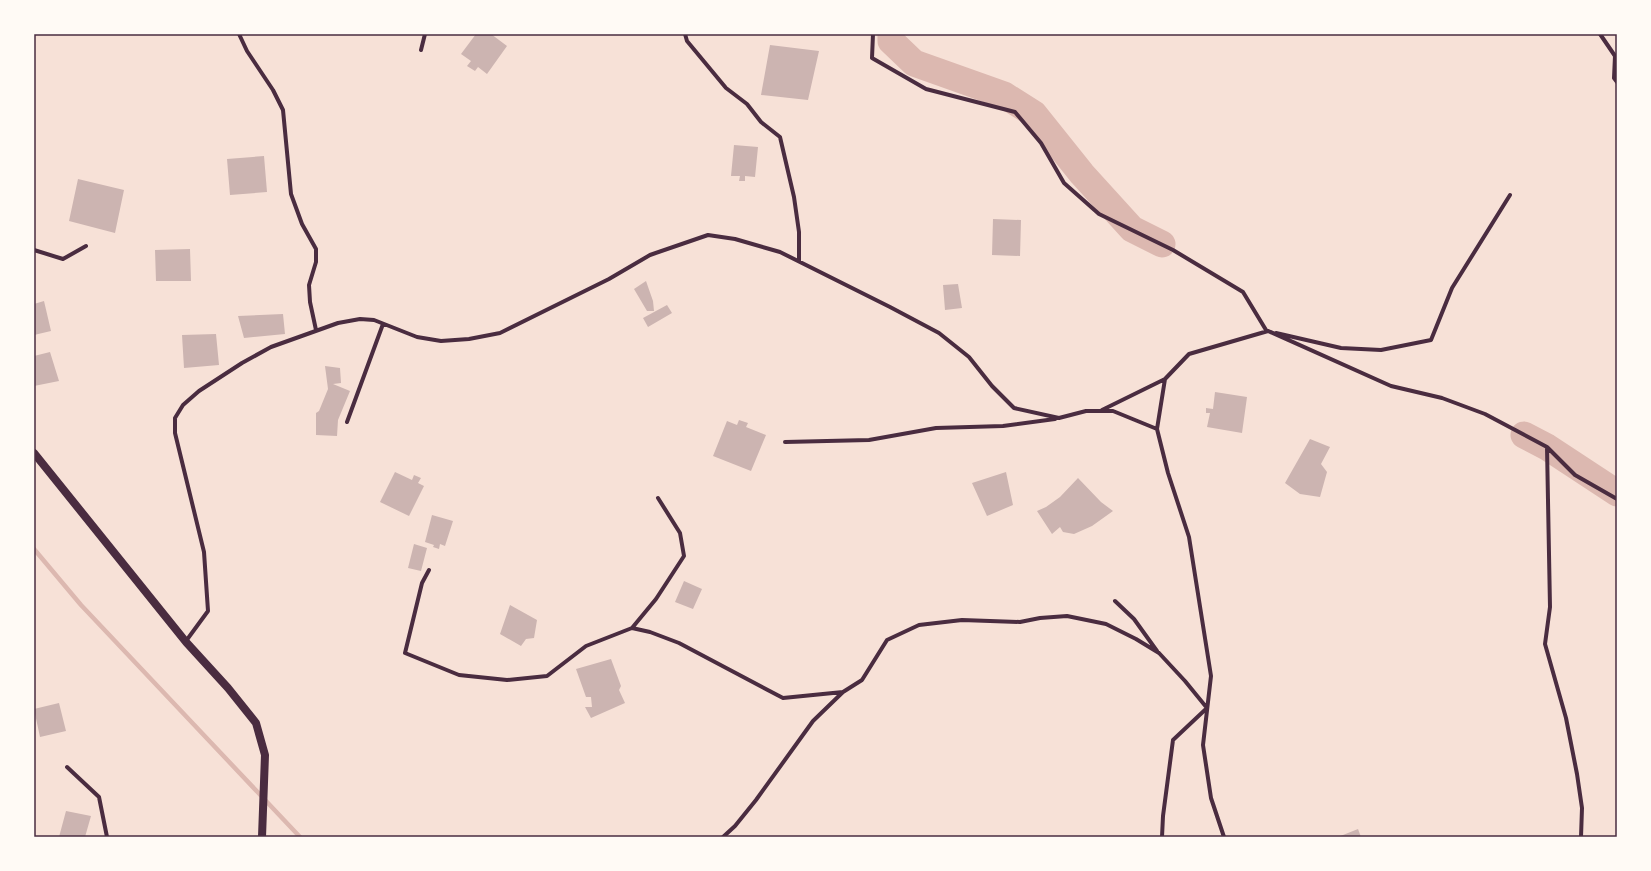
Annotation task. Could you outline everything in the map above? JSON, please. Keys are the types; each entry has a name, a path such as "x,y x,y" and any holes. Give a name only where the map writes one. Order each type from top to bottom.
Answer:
{"main road":[{"path":"34,453 186,642 228,688 256,723 266,755 262,835"}],"street":[{"path":"239,34 247,51 273,90 283,110 286,129 286,155 291,194 302,224 316,249 316,262 309,285 310,302 316,330"},
{"path":"421,50 425,34"},
{"path":"685,34 687,42 726,88 747,104 761,122 780,137 794,197 799,232 799,261"},
{"path":"873,34 872,58 926,89 1016,112 1041,143 1064,183 1099,214 1173,250 1243,292 1266,330 1391,386 1442,398 1486,414 1547,447 1575,475 1617,499"},
{"path":"1600,34 1615,56 1614,78 1617,82"},
{"path":"1101,411 1165,379 1189,354 1266,330 1340,348 1381,350 1431,340 1452,288 1510,195"},
{"path":"186,642 208,611 204,552 180,456 175,433 174,418 183,405 199,391 222,375 271,347 316,330 360,320 374,320 417,337 441,340 469,338 500,333 609,279 650,255 708,234 735,238 780,252 939,333 969,357 992,386 1014,408 1059,418"},
{"path":"34,250 63,259 86,246"},
{"path":"347,422 383,324"},
{"path":"1165,379 1157,429 1168,473 1189,537 1211,676 1204,745 1211,798 1224,837"},
{"path":"785,442 869,440 936,428 1003,426 1059,418 1086,411 1114,411 1157,429"},
{"path":"1547,447 1550,607 1545,644 1566,718 1577,774 1582,808 1581,837"},
{"path":"429,570 422,583 406,654 459,676 507,680 547,676 586,646 632,628 656,598 684,556 680,533 658,498"},
{"path":"1115,601 1134,619 1158,653 1185,681 1207,708"},
{"path":"723,837 735,826 756,800 812,721 843,692 862,680 887,640 920,625 962,620 1020,622 1040,618 1067,616 1106,624 1136,639 1158,653"},
{"path":"632,628 650,632 679,643 783,698 843,692"},
{"path":"1162,837 1163,816 1173,740 1207,708"},
{"path":"67,767 99,797 107,837"}],"building":[{"path":"476,34 491,34 507,46 487,74 478,67 475,71 467,66 471,61 461,54"},
{"path":"770,45 819,51 808,100 761,95"},
{"path":"734,145 758,147 755,177 745,176 745,181 739,181 740,176 731,176"},
{"path":"264,156 267,192 230,195 227,159"},
{"path":"78,179 124,190 115,233 69,221"},
{"path":"993,219 1021,220 1020,256 992,255"},
{"path":"190,249 191,281 156,281 155,250"},
{"path":"646,281 653,301 654,311 647,311 634,289"},
{"path":"958,284 962,308 945,310 943,285"},
{"path":"44,301 51,331 34,335 34,304"},
{"path":"667,305 672,313 648,327 643,318"},
{"path":"283,314 285,334 244,338 238,316"},
{"path":"216,334 219,365 184,368 182,335"},
{"path":"50,352 59,381 34,386 34,356"},
{"path":"325,366 340,368 341,383 333,384 350,391 338,420 337,436 316,435 316,413 319,411 328,389"},
{"path":"1215,392 1247,397 1242,433 1207,427 1210,413 1206,413 1206,408 1213,409"},
{"path":"739,420 748,423 746,427 766,435 751,471 713,456 727,421 737,425"},
{"path":"1310,439 1330,447 1321,464 1327,472 1320,497 1300,494 1285,483"},
{"path":"395,472 412,480 414,475 421,478 418,483 424,486 409,516 380,502"},
{"path":"1006,472 1013,505 987,516 972,483"},
{"path":"1078,478 1101,502 1113,511 1092,526 1074,534 1063,532 1060,527 1052,534 1037,511 1046,507 1060,497"},
{"path":"432,515 453,521 445,546 440,544 439,549 433,547 434,545 425,542"},
{"path":"414,544 427,548 421,571 408,568"},
{"path":"684,581 702,589 693,609 675,602"},
{"path":"510,605 537,620 534,638 526,639 521,646 500,634"},
{"path":"611,659 621,686 619,690 625,703 591,718 585,707 592,707 591,697 586,697 576,669"},
{"path":"59,703 66,731 40,737 34,709"},
{"path":"66,811 91,816 85,837 59,837"},
{"path":"1358,829 1361,837 1338,837"}],"waterway":[{"path":"891,34 891,41 914,63 1004,95 1034,114 1082,174 1132,229 1162,244"},
{"path":"1524,435 1547,447 1617,493"},
{"path":"34,549 81,605 300,837"}]}
